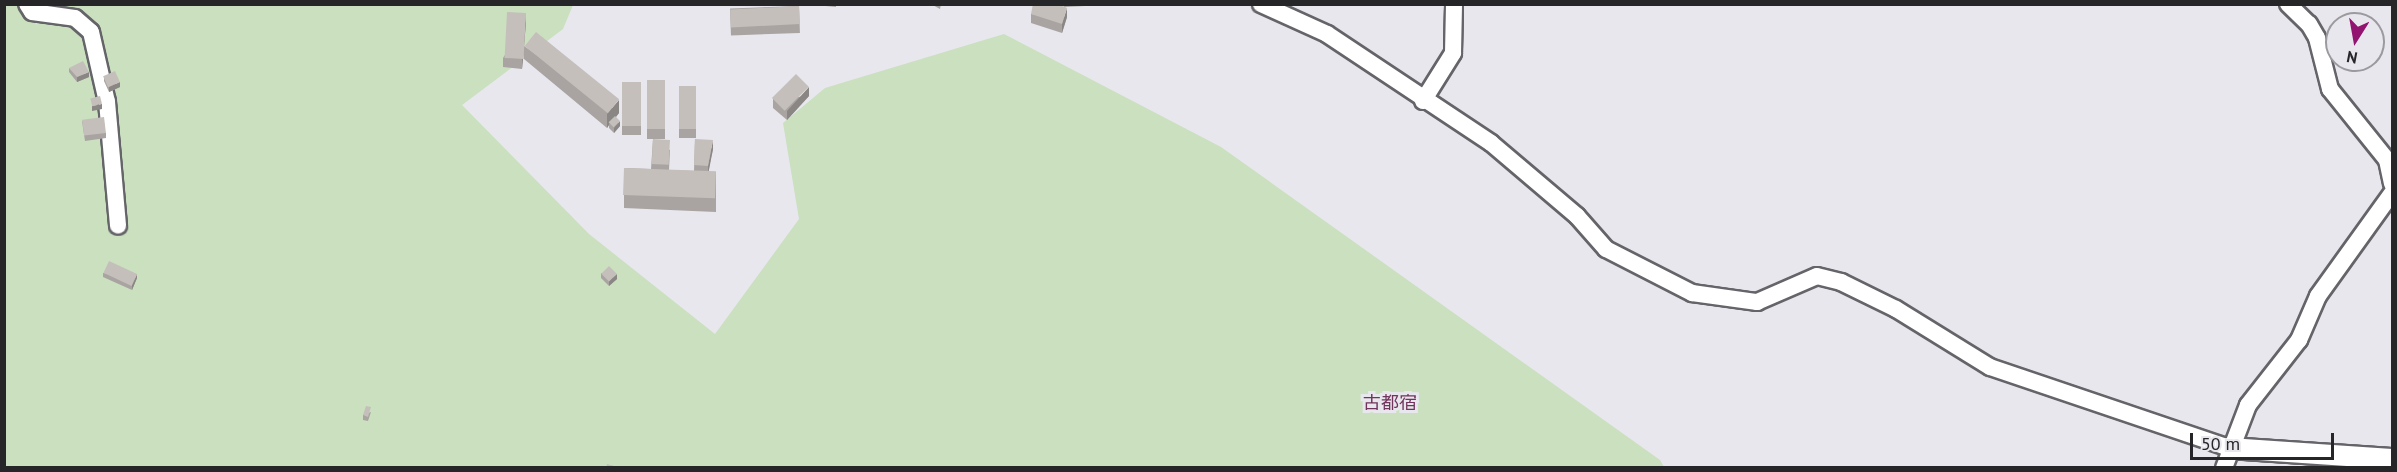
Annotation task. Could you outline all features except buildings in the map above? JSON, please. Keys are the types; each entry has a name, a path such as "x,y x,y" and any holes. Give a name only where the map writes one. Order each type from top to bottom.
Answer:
{"street":[{"path":"27,4 32,12 75,18 91,32 107,102 118,226"},
{"path":"1261,4 1327,34 1423,101 1491,143 1576,216 1606,249 1692,292 1757,302 1817,276 1841,282 1896,309 1990,367 2229,448 2392,459"},
{"path":"1423,101 1453,53 1454,4"},
{"path":"2288,4 2308,24 2317,38 2330,89 2387,160 2392,183"},
{"path":"2224,468 2229,448 2248,405 2299,340 2318,296 2392,193"}],"green space":[{"path":"4,5 21,5 37,25 32,5 573,5 563,29 462,105 589,234 715,334 799,219 783,123 825,88 1004,34 1221,147 1660,460 1664,467 5,467"}],"district":[{"name":"古都宿","path":"1390,403"}]}
